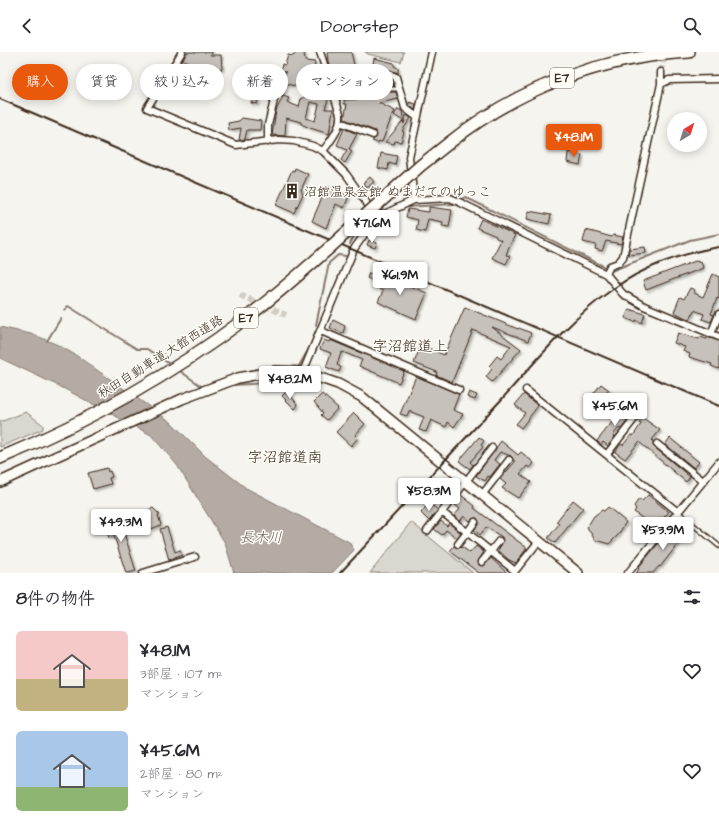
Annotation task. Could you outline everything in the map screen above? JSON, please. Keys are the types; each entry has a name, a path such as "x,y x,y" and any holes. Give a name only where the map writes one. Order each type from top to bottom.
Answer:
{"highway":[{"name":"秋田自動車道;大館西道路","path":"0,458 75,423 157,378 204,348 246,318 327,250 449,143 487,116 529,92 568,75 640,57 689,52"}],"street":[{"path":"174,64 182,52"},
{"path":"320,52 324,64"},
{"path":"414,200 409,157 432,52"},
{"path":"606,274 610,266 618,263 623,257 661,84 661,72"},
{"path":"393,75 405,108 418,117"},
{"path":"661,84 670,80 719,79"},
{"path":"152,100 147,108 236,145 279,140 294,141 313,146 323,151 346,174 376,218"},
{"path":"268,142 268,125 274,100"},
{"path":"323,151 336,132 340,122 340,114 335,100"},
{"path":"340,122 373,135"},
{"path":"303,372 354,249 376,218 414,200 450,198 458,201 606,274 624,294 644,306 719,337"},
{"path":"711,334 719,314"},
{"path":"321,331 459,390"},
{"path":"0,482 182,399 238,378 276,371 303,372 338,384 362,397 578,573"},
{"path":"526,390 678,512"},
{"path":"607,454 639,413"},
{"path":"657,444 704,481"},
{"path":"427,531 492,448"},
{"path":"482,495 509,460"},
{"path":"628,573 719,462"},
{"path":"442,512 514,572 539,541"},
{"path":"458,544 475,522"},
{"path":"482,562 500,541"},
{"path":"143,573 195,556"}],"lane":[{"path":"393,89 398,89"},
{"path":"678,512 719,546"}],"shaded area":[{"path":"365,52 404,52 401,62"},
{"path":"26,412 43,425 43,429 0,447 0,422"},
{"path":"411,522 473,573 370,573"}],"water":[{"name":"長木川","path":"0,327 35,335 60,346 77,356 171,422 206,457 246,488 349,542 354,550 332,573 234,573 225,543 177,465 151,435 63,388 0,358"}],"building":[{"path":"187,52 213,52 210,55 221,55 222,64 193,64 183,60"},
{"path":"297,52 304,52 305,61 315,62 315,64 296,64 296,86 288,84 288,64 285,64 288,55 293,56"},
{"path":"327,52 351,52 354,64 329,64"},
{"path":"374,58 394,63 394,66 398,68 398,73 393,71 393,64 373,64"},
{"path":"393,92 396,92 398,99 379,103 395,111 382,142 379,141 378,143 372,141 377,136 375,131 344,119 347,104 344,104 344,100 393,100"},
{"path":"252,100 258,100 257,104 251,103"},
{"path":"281,100 288,100 287,102 299,107 301,100 328,100 325,109 333,109 329,134 310,128 301,124 301,122 286,118 285,136 272,135 276,111","holes":["310,102 319,104 315,121 306,118"]},
{"path":"409,102 416,104 415,110 409,105"},
{"path":"398,109 402,111 404,124 406,115 411,118 402,131 404,132 401,142 395,141 394,144 385,142 403,121 394,115"},
{"path":"242,118 261,121 260,130 247,130 245,139 239,140 241,128 229,130 228,123 239,121"},
{"path":"343,128 357,134 349,149 352,151 345,163 341,160 347,150 337,145"},
{"path":"568,152 582,155 580,165 567,162"},
{"path":"381,153 397,156 395,165 389,163 388,170 378,168"},
{"name":"沼館温泉会館 ぬまだてのゆっこ","path":"295,168 308,174 301,190 303,194 294,213 276,205 292,170 294,171"},
{"path":"370,177 374,182 367,188 363,183"},
{"path":"327,186 349,196 344,208 336,204 326,228 312,221"},
{"path":"429,207 452,210 449,227 442,226 443,222 428,219 425,232 416,230 418,220 406,217 408,209 429,212"},
{"path":"529,211 551,215 549,224 527,219"},
{"path":"481,219 515,235 506,255 510,256 506,264 492,258 501,240 496,238 496,236 477,228"},
{"path":"586,230 612,237 613,235 623,237 621,244 606,241 602,251 595,249 596,245 583,242"},
{"path":"369,240 377,243 375,248 367,245"},
{"path":"645,247 646,253 628,255 629,249"},
{"path":"698,260 699,262 701,261 703,268 646,290 643,281"},
{"path":"369,273 387,280 388,277 427,293 416,319 378,302 383,291 379,289 381,284 367,278"},
{"path":"713,274 719,277 719,299 717,298 711,314 714,315 711,322 702,319 704,314 694,310 690,320 674,312 680,297 684,299 690,288 695,290 694,293 703,297"},
{"path":"465,307 531,333 528,341 492,327 521,349 492,382 486,377 492,369 489,366 497,356 501,359 511,346 473,330 452,382 436,375 437,372 414,363 421,345 444,355"},
{"path":"629,309 645,314 642,323 625,318"},
{"path":"333,320 345,326 343,333 330,328"},
{"path":"678,333 699,339 700,337 707,339 707,337 719,341 719,369 711,366 712,364 689,357 690,354 683,351 685,347 674,343"},
{"path":"324,340 329,342 330,340 404,371 399,383 359,366 362,360 343,352 341,353 337,365 341,367 339,372 326,367 331,353 320,349"},
{"path":"416,376 459,394 453,410 463,414 454,427 448,422 446,427 431,420 426,432 419,430 424,417 409,411 407,416 400,414"},
{"path":"601,384 609,390 593,409 586,403"},
{"path":"287,391 298,405 295,409 282,396"},
{"path":"469,392 477,395 475,400 467,397"},
{"path":"322,394 338,408 327,420 321,415 323,413 314,402"},
{"path":"524,394 538,406 521,428 516,424 525,413 515,405"},
{"path":"625,406 631,411 629,413 632,415 621,429 619,428 613,435 615,437 608,446 603,442 601,445 597,441"},
{"path":"354,413 365,424 355,435 358,438 351,446 336,432"},
{"path":"643,418 660,430 652,440 653,446 690,477 686,482 639,442 625,459 615,452 631,435 633,436"},
{"path":"479,437 484,441 481,445 483,447 470,462 473,465 470,469 459,461"},
{"path":"670,438 699,462 694,468 665,444"},
{"path":"501,441 518,455 521,452 534,463 530,468 527,466 520,474 531,482 518,498 502,488 506,484 500,479 515,462 511,456 500,452 494,460 500,464 490,477 488,476 485,481 476,476"},
{"path":"107,468 112,477 109,478 111,484 93,489 88,473"},
{"path":"446,482 453,487 449,492 451,494 444,500 437,495"},
{"path":"461,495 475,506 474,508 527,548 516,563 509,560 498,550 503,542 502,537 486,527 480,535 474,530 479,523 477,518 470,521 464,516 460,521 454,516 460,509 454,504"},
{"path":"648,495 669,512 662,519 659,518 654,524 653,523 651,525 634,512 636,509 634,506 639,499 642,501"},
{"path":"573,500 583,508 555,543 548,538 559,524 556,522"},
{"path":"429,503 438,510 429,521 421,513"},
{"path":"608,507 626,522 618,535 609,544 595,540 587,527 594,516 602,510 604,511"},
{"path":"153,508 160,515 158,515 161,525 151,529 145,511"},
{"path":"119,517 121,526 124,525 126,532 124,533 136,571 128,573 126,573 114,536 109,538 104,522"},
{"path":"441,521 447,526 449,523 461,533 457,538 446,530 442,535 434,529"},
{"path":"682,524 689,530 660,567 659,566 653,573 636,573 639,569 638,568 667,533 670,536 679,525"},
{"path":"167,527 175,552 180,550 182,555 169,560 160,529"},
{"path":"454,546 458,548 462,547 470,553 476,546 484,552 478,561 479,565 484,566 491,558 507,573 479,573 450,551"}],"waterway":[{"path":"462,199 465,197 605,267"},
{"path":"407,207 455,204"},
{"path":"350,244 355,234 363,226"},
{"path":"611,271 690,240 719,234"},
{"path":"316,325 329,263 338,255 346,256"},
{"path":"65,310 68,306 137,349 147,349 168,363"},
{"path":"47,341 61,318"},
{"path":"299,366 312,343 315,332"},
{"path":"180,371 204,388"},
{"path":"231,385 290,382 293,377"}],"tunnel":[{"path":"661,72 665,54"},
{"path":"240,295 286,315"}],"railway":[{"path":"0,99 719,406"},
{"path":"340,573 554,341 597,301 625,281 663,262 691,253 719,247"}],"place":[{"name":"沼館温泉会館 ぬまだてのゆっこ","path":"292,191"}],"district":[{"name":"字沼館道上","path":"410,346"},
{"name":"字沼館道南","path":"285,457"}]}
